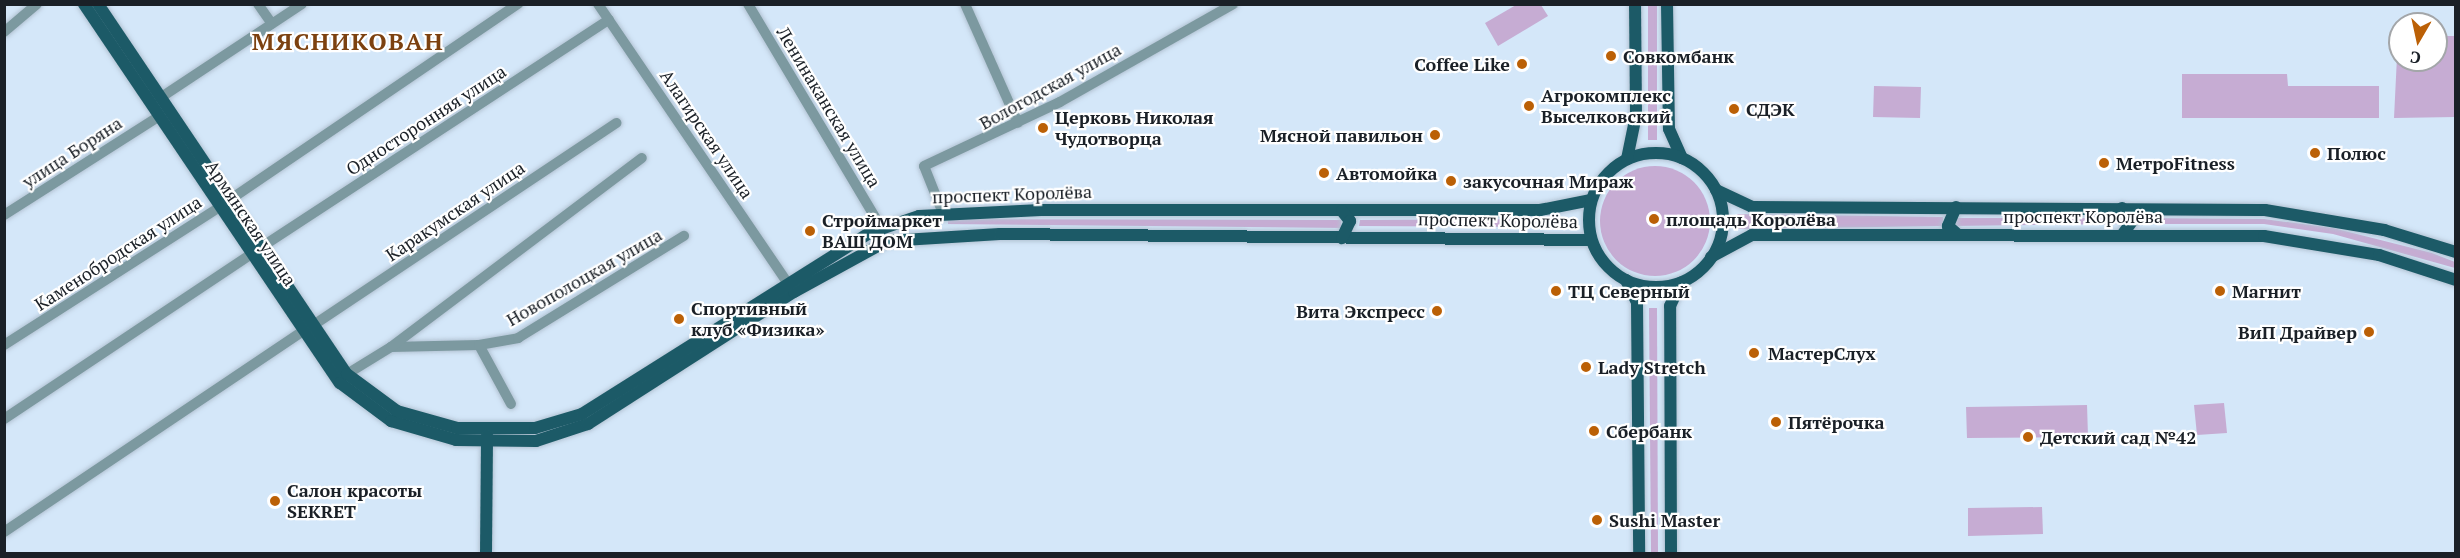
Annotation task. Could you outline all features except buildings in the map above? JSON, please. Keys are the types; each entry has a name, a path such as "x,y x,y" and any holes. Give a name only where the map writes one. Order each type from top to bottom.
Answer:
{"main road":[{"name":"Армянская улица","path":"84,4 158,117 223,204"},
{"name":"Армянская улица","path":"98,4 160,98 223,204 307,329 340,383 369,408 419,425"},
{"path":"1627,159 1636,115 1635,4"},
{"path":"1626,280 1660,287 1681,282 1711,258 1723,219 1716,190 1682,158 1669,129 1667,4"},
{"path":"1639,554 1637,303 1626,280 1602,260 1591,240 1591,200 1609,171 1627,159 1653,153 1682,158"},
{"name":"проспект Королёва","path":"1716,190 1752,207 2265,210 2384,230 2456,252"},
{"name":"проспект Королёва","path":"487,437 543,427 582,414 787,282 881,227 942,211 1540,210 1591,200"},
{"path":"1956,207 1947,218 1956,233"},
{"path":"2122,208 2133,220 2123,234"},
{"path":"942,211 940,224 946,235"},
{"path":"1342,211 1350,221 1342,238"},
{"name":"проспект Королёва","path":"1711,258 1752,235 1956,233 2280,238 2386,256 2456,280"},
{"name":"проспект Королёва","path":"419,425 487,437 536,441 588,424 863,250 887,241 946,235 1591,240"},
{"path":"1671,554 1670,306 1681,282"},
{"name":"Армянская улица","path":"307,329 347,374 419,425"},
{"path":"486,554 487,437"}],"street":[{"path":"4,32 37,4"},
{"path":"258,4 272,24"},
{"path":"160,98 302,4"},
{"name":"Каменобродская улица","path":"4,345 223,204 518,4"},
{"name":"Алагирская улица","path":"598,4 787,282"},
{"name":"Ленинаканская улица","path":"748,4 881,227"},
{"name":"Вологодская улица","path":"942,211 924,166 1018,123 1233,4"},
{"path":"970,6 1018,123"},
{"name":"Односторонняя улица","path":"4,419 609,20"},
{"name":"улица Боряна","path":"4,215 158,117"},
{"name":"Каракумская улица","path":"4,532 616,123"},
{"path":"347,374 391,347 642,158"},
{"name":"Новополоцкая улица","path":"391,347 479,345 518,338 684,237"},
{"path":"479,345 511,404"}],"shaded area":[{"path":"1516,5 1541,5 1548,16 1498,46 1485,23"},
{"path":"1648,5 1657,5 1657,140 1648,140"},
{"path":"2448,36 2455,36 2455,117 2394,118 2396,72 2448,72"},
{"path":"2182,74 2287,74 2288,86 2379,86 2379,118 2182,118"},
{"path":"1874,86 1921,87 1920,118 1873,117"},
{"path":"1655,166 1676,170 1694,182 1706,200 1710,221 1706,242 1694,260 1676,272 1655,276 1634,272 1616,260 1604,242 1600,221 1604,200 1616,182 1634,170"},
{"path":"1737,214 1943,217 1943,226 1737,229"},
{"path":"1956,218 2125,218 2125,224 1956,226"},
{"path":"2141,218 2264,219 2333,228 2432,253 2455,262 2455,268 2333,234 2264,224 2140,224"},
{"path":"948,219 1341,220 1341,228 948,224"},
{"path":"1536,219 1536,227 1359,226 1360,220"},
{"path":"1649,308 1657,308 1658,554 1651,552"},
{"path":"2224,403 2227,433 2197,435 2194,405"},
{"path":"2087,405 2088,437 1967,438 1966,407"},
{"path":"2042,507 2043,534 1968,536 1968,508"}],"place":[{"name":"Совкомбанк","path":"1611,56"},
{"name":"Coffee Like","path":"1522,64"},
{"name":"Агрокомплекс Выселковский","path":"1529,106"},
{"name":"СДЭК","path":"1734,109"},
{"name":"Церковь Николая Чудотворца","path":"1043,128"},
{"name":"Мясной павильон","path":"1435,135"},
{"name":"Полюс","path":"2315,153"},
{"name":"МетроFitness","path":"2104,163"},
{"name":"Автомойка","path":"1324,173"},
{"name":"закусочная Мираж","path":"1451,181"},
{"name":"площадь Королёва","path":"1654,219"},
{"name":"Строймаркет ВАШ ДОМ","path":"810,231"},
{"name":"ТЦ Северный","path":"1556,291"},
{"name":"Магнит","path":"2220,291"},
{"name":"Вита Экспресс","path":"1437,311"},
{"name":"Спортивный клуб «Физика»","path":"679,319"},
{"name":"ВиП Драйвер","path":"2369,332"},
{"name":"МастерСлух","path":"1754,353"},
{"name":"Lady Stretch","path":"1586,367"},
{"name":"Пятёрочка","path":"1776,422"},
{"name":"Сбербанк","path":"1594,431"},
{"name":"Детский сад №42","path":"2028,437"},
{"name":"Салон красоты SEKRET","path":"275,501"},
{"name":"Sushi Master","path":"1597,520"}],"district":[{"name":"МЯСНИКОВАН","path":"348,42"}]}
